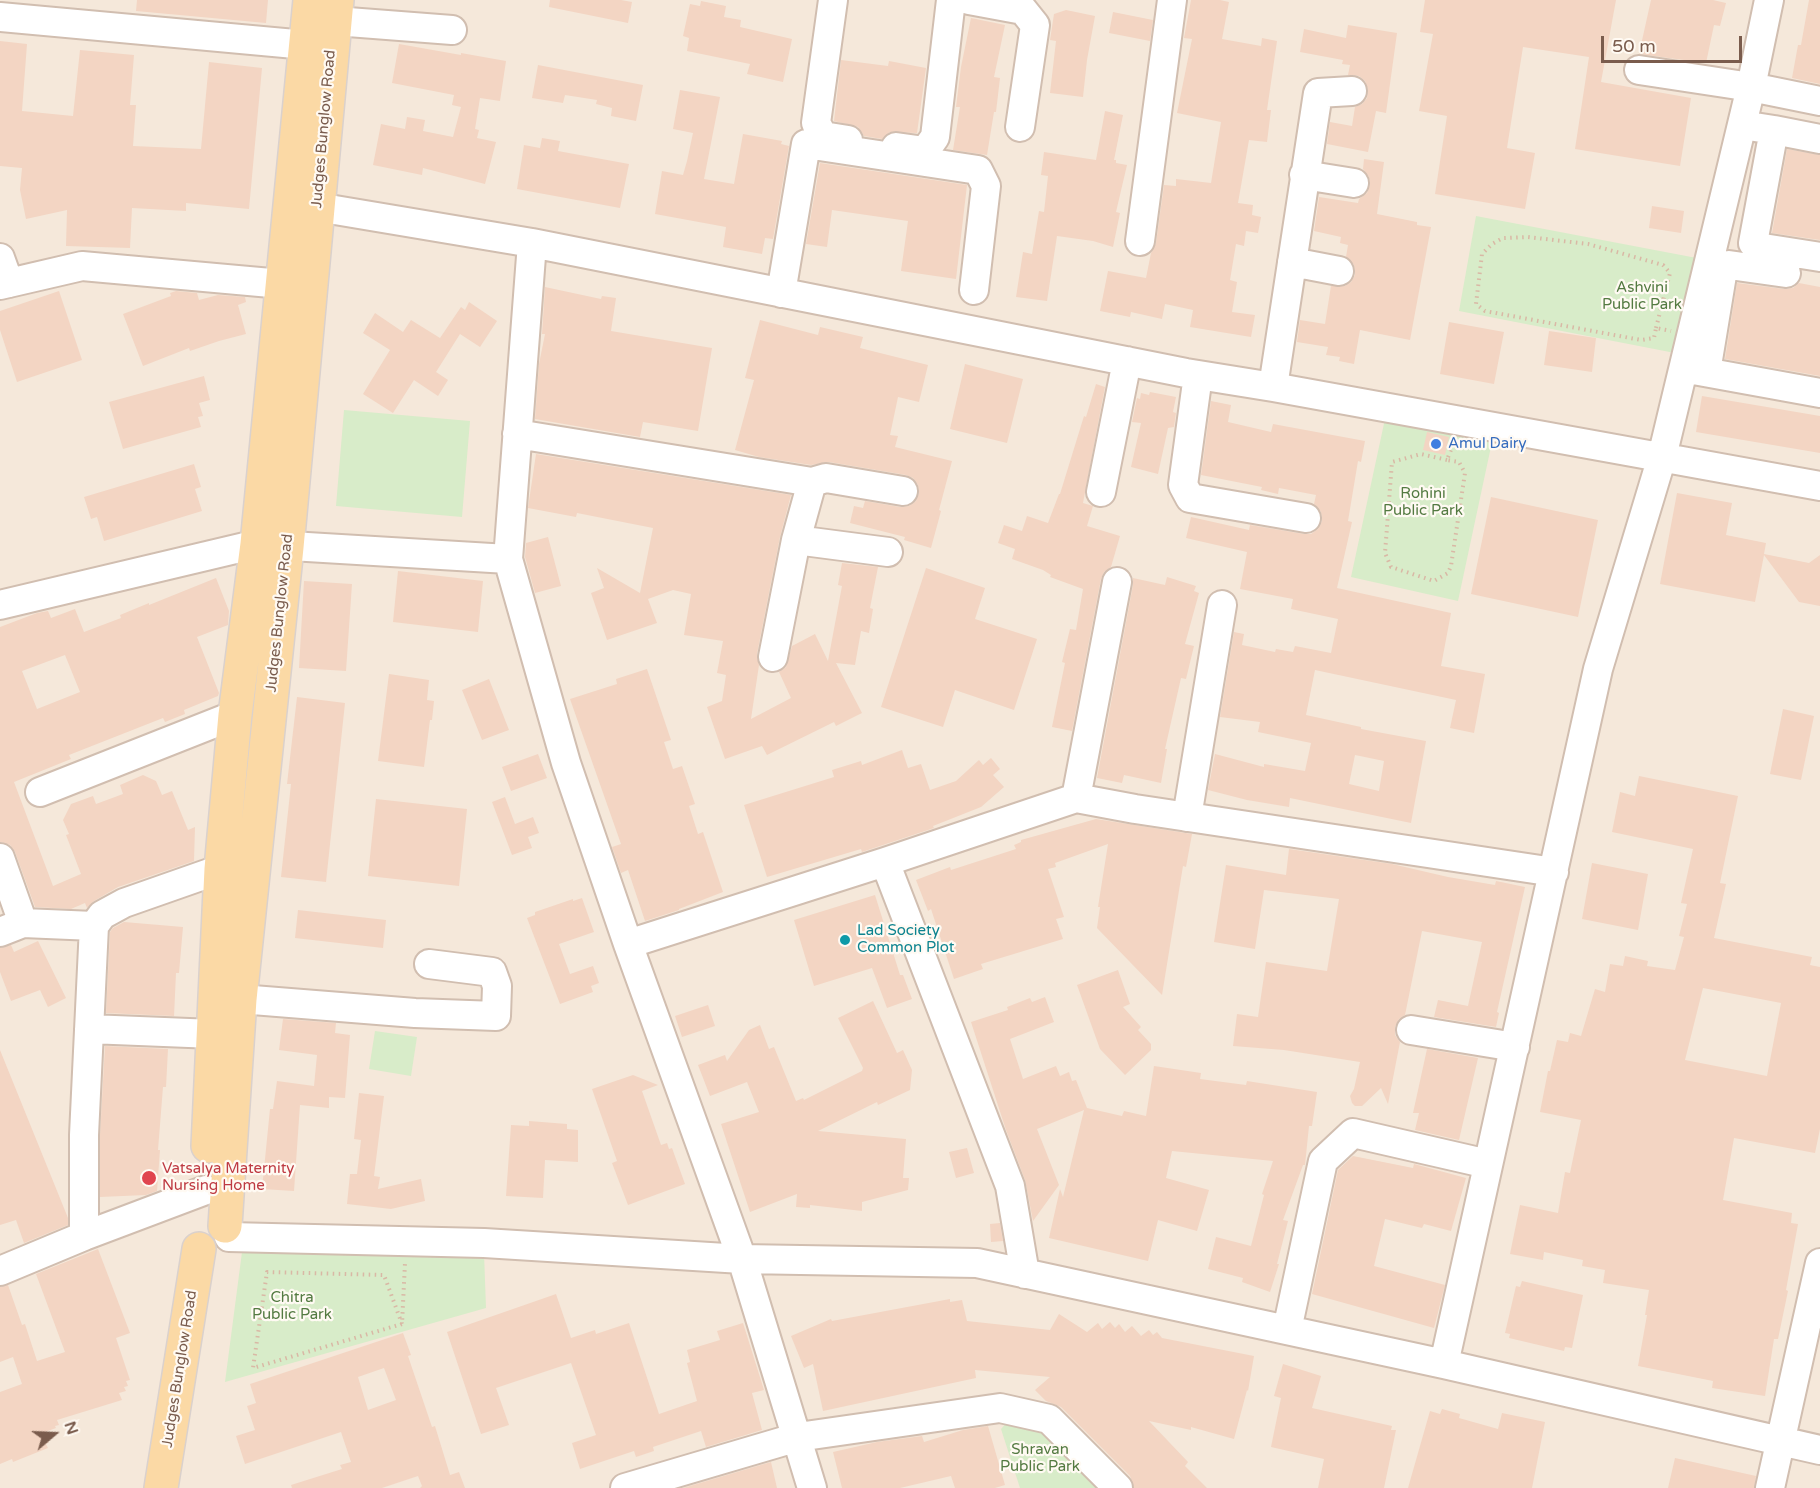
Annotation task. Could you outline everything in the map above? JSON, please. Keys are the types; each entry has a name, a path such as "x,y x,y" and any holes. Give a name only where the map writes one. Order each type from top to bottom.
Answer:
{"main road":[{"name":"Judges Bunglow Road","path":"161,1488 214,1229 214,1034 222,869 235,716 272,545 282,284 304,206 306,45 310,0"},
{"name":"Judges Bunglow Road","path":"183,1488 240,999 272,545 304,206 336,11"}],"street":[{"path":"833,0 816,123 823,136 925,151 935,137 951,0"},
{"path":"969,0 1023,10 1035,25 1020,127"},
{"path":"1140,241 1172,0"},
{"path":"1760,89 1769,0"},
{"path":"0,17 34,10 306,45"},
{"path":"336,11 452,30"},
{"path":"1443,1364 1598,669 1662,457 1694,370 1710,292 1717,228 1742,125 1760,89 1777,45"},
{"path":"1639,70 1820,101"},
{"path":"1273,387 1318,93 1352,91"},
{"path":"1742,125 1820,139"},
{"path":"1774,130 1753,243 1757,246 1820,257"},
{"path":"781,293 806,144 978,170 986,186 974,290"},
{"path":"1304,176 1354,183"},
{"path":"304,206 532,243 1198,375 1820,486"},
{"path":"1717,228 1755,234"},
{"path":"532,243 508,559 566,763 628,944 742,1258 812,1488"},
{"path":"1292,262 1338,271"},
{"path":"1710,292 1723,269 1729,265 1785,273"},
{"path":"3,275 82,266 282,284"},
{"path":"1101,492 1127,361"},
{"path":"1694,370 1820,393"},
{"path":"1198,375 1183,485 1190,498 1306,518"},
{"path":"517,434 812,482 826,478 903,491"},
{"path":"773,657 796,540 812,482"},
{"path":"796,540 888,552"},
{"path":"0,604 272,545 508,559"},
{"path":"1076,798 1117,582"},
{"path":"1187,817 1222,605"},
{"path":"40,792 235,716"},
{"path":"628,944 1076,798 1554,872"},
{"path":"0,858 11,928 94,926"},
{"path":"885,862 1010,1186 1025,1274"},
{"path":"84,1236 84,1135 94,926 102,915 124,903 222,869"},
{"path":"240,999 415,1013 496,1016 497,986 492,972 429,964"},
{"path":"88,1029 214,1034"},
{"path":"1411,1030 1515,1047"},
{"path":"1287,1330 1323,1161 1353,1133 1488,1164"},
{"path":"0,1271 84,1236 214,1229 742,1258 977,1263 1443,1364 1820,1450"},
{"path":"1770,1488 1820,1263"},
{"path":"625,1488 798,1437 1000,1408 1049,1419 1118,1488"}],"path":[{"path":"1528,237 1588,244 1663,265 1670,273 1656,328 1654,338 1641,340 1485,311 1476,304 1482,254 1492,244 1503,238 1528,237"},
{"path":"1656,328 1674,331"},
{"path":"1447,460 1457,434 1459,421"},
{"path":"1421,454 1447,460 1459,462 1465,473 1451,566 1448,573 1434,581 1391,567 1385,553 1392,462 1421,454"},
{"path":"402,1324 405,1253"},
{"path":"267,1272 384,1275 402,1324 306,1353 253,1368 267,1272"}],"shaded area":[{"path":"0,0 1820,0 1820,1488 0,1488"}],"green space":[{"name":"Ashvini Public Park","path":"1476,216 1702,259 1680,354 1459,311"},
{"path":"344,410 470,421 462,517 336,506"},
{"name":"Rohini Public Park","path":"1385,419 1492,442 1458,601 1351,577"},
{"path":"375,1031 417,1037 411,1076 369,1069"},
{"name":"Chitra Public Park","path":"242,1252 484,1253 486,1308 225,1382"},
{"name":"Shravan Public Park","path":"1011,1418 1047,1426 1109,1488 1020,1488 1001,1429"}],"building":[{"path":"137,0 268,0 266,23 136,11"},
{"path":"550,0 632,2 628,23 549,7"},
{"path":"1191,0 1229,2 1222,39 1261,46 1262,38 1277,41 1267,110 1271,110 1267,142 1249,140 1238,203 1253,205 1252,215 1261,217 1258,233 1246,231 1244,246 1236,244 1230,280 1237,282 1232,312 1255,315 1251,337 1190,327 1193,310 1165,304 1162,319 1131,312 1130,317 1100,311 1108,271 1146,278 1151,253 1156,243 1164,185 1176,186 1176,179 1211,183 1221,122 1177,113 1192,39 1184,38"},
{"path":"1425,0 1616,0 1601,82 1691,98 1680,166 1575,149 1589,57 1523,47 1507,148 1535,153 1525,209 1435,194 1447,116 1419,111 1433,34 1420,32"},
{"path":"1651,0 1713,0 1726,3 1720,26 1714,25 1706,63 1639,54"},
{"path":"1809,0 1820,0 1820,84 1792,78"},
{"path":"701,1 726,6 724,17 741,20 740,27 792,39 783,82 747,74 750,64 687,51 689,38 683,36 690,4 700,6"},
{"path":"1066,10 1095,16 1083,97 1050,93 1056,41 1050,40 1054,14"},
{"path":"1113,12 1153,20 1150,41 1109,33"},
{"path":"971,18 1005,25 994,77 1000,78 987,155 953,150 960,107 956,107 961,67"},
{"path":"1348,25 1397,33 1386,113 1376,111 1368,152 1327,144 1330,122 1352,126 1355,107 1367,98 1368,89 1365,81 1359,76 1348,75 1350,65 1342,64 1343,60 1300,52 1304,29 1346,38"},
{"path":"0,41 27,44 22,111 73,116 80,50 134,55 130,105 136,105 133,146 201,149 209,62 262,68 249,209 186,203 186,211 132,208 130,248 66,246 67,210 26,219 20,190 22,168 0,166"},
{"path":"399,44 506,61 500,101 480,98 475,129 479,130 477,138 496,142 485,184 423,168 422,175 373,165 381,124 405,129 407,117 425,120 423,131 453,137 461,107 452,105 454,95 392,83"},
{"path":"841,60 888,66 889,61 926,68 917,133 890,132 882,139 864,136 858,127 834,121"},
{"path":"538,65 643,85 636,121 611,116 612,108 596,104 597,100 565,95 563,103 532,98"},
{"path":"680,90 720,97 704,179 734,184 743,134 782,141 781,144 789,146 773,239 765,238 762,254 723,247 726,227 655,214 662,171 683,175 693,133 673,129"},
{"path":"1105,111 1123,115 1114,160 1116,163 1127,165 1116,212 1120,213 1113,247 1093,241 1057,236 1047,301 1016,297 1023,252 1032,254 1039,211 1044,212 1048,176 1041,175 1044,152 1096,160"},
{"path":"542,138 560,141 558,151 629,164 620,208 517,189 524,145 540,148"},
{"path":"1787,149 1820,155 1820,240 1772,233"},
{"path":"1364,159 1384,162 1377,214 1431,227 1410,340 1360,330 1354,364 1339,361 1340,357 1326,355 1328,347 1297,342 1300,320 1325,324 1331,286 1345,286 1355,275 1354,265 1346,257 1348,245 1340,243 1341,237 1314,231 1319,197 1358,203 1359,199 1367,193 1370,185 1369,177 1363,169"},
{"path":"820,163 967,185 956,279 901,271 908,221 832,210 827,247 806,244"},
{"path":"1652,206 1684,211 1681,233 1649,228"},
{"path":"1737,283 1784,289 1793,288 1799,283 1820,287 1820,376 1725,359"},
{"path":"545,287 601,299 602,296 616,298 611,331 712,348 698,431 643,422 640,437 535,419 539,364 545,334 542,334"},
{"path":"59,291 82,360 17,382 0,330 0,311"},
{"path":"176,291 197,293 199,300 218,295 245,297 246,302 238,305 246,334 190,351 189,348 143,366 123,314 171,296 170,293"},
{"path":"469,302 497,321 480,347 460,334 436,372 448,380 438,396 414,380 393,413 363,394 390,350 363,333 375,313 403,332 411,320 440,338 461,307 465,310"},
{"path":"760,320 818,335 820,327 863,337 860,348 928,365 919,402 898,397 890,435 898,436 895,447 952,461 931,548 904,540 905,537 850,523 854,506 863,508 865,501 900,507 909,506 916,501 919,493 918,485 913,478 829,462 811,465 759,457 735,450 754,380 745,378"},
{"path":"1449,322 1504,332 1494,384 1440,374"},
{"path":"1549,331 1596,338 1592,372 1544,365"},
{"path":"965,364 1023,379 1007,443 950,429"},
{"path":"204,376 210,400 199,403 203,416 198,417 201,427 123,449 109,402"},
{"path":"1096,384 1105,387 1083,503 1093,506 1087,526 1120,536 1111,567 1104,572 1101,579 1072,731 1052,727 1065,663 1062,662 1070,629 1076,630 1083,589 1050,577 1051,575 1043,570 1012,559 1015,549 998,543 1004,525 1022,531 1027,516 1048,523 1060,494"},
{"path":"1150,392 1176,397 1173,412 1176,413 1174,427 1168,428 1158,474 1131,467 1141,423 1132,422 1137,398 1140,399 1141,393 1149,395"},
{"path":"1702,396 1820,416 1820,453 1696,432"},
{"path":"1211,401 1231,405 1228,422 1271,432 1273,424 1365,441 1361,462 1358,461 1348,521 1352,522 1337,588 1451,613 1441,666 1485,674 1474,733 1450,728 1456,700 1315,670 1306,715 1361,727 1361,729 1426,741 1411,823 1290,798 1289,807 1208,790 1215,754 1264,767 1264,764 1305,771 1311,743 1258,732 1260,722 1220,717 1234,632 1244,634 1242,645 1275,652 1276,649 1293,652 1295,646 1331,653 1338,619 1291,609 1293,599 1240,589 1247,552 1186,538 1191,517 1249,530 1250,525 1311,534 1318,529 1322,521 1321,512 1314,504 1316,495 1279,488 1278,494 1261,490 1262,487 1201,475","holes":["1355,755 1384,761 1379,791 1349,784"]},
{"name":"Amul Dairy","path":"1427,432 1449,437 1445,455 1423,450"},
{"path":"536,454 791,495 780,537 757,654 759,665 751,719 791,698 779,672 786,667 792,646 815,634 828,661 842,586 838,585 842,563 878,567 870,608 873,609 869,633 861,631 855,665 836,663 862,713 836,726 834,722 767,755 762,746 725,759 707,707 722,701 726,675 717,673 723,641 684,635 691,594 673,590 648,599 657,623 607,640 591,593 604,588 597,568 640,593 653,528 577,513 576,517 528,508"},
{"path":"194,464 201,487 195,489 202,511 104,541 97,517 91,519 84,497"},
{"path":"1677,493 1732,503 1726,535 1766,543 1764,554 1809,563 1820,555 1820,606 1799,602 1764,555 1755,602 1660,584"},
{"path":"1491,497 1598,520 1578,617 1471,594"},
{"path":"548,537 561,586 535,593 525,557 526,543"},
{"path":"926,568 985,588 975,619 1037,639 1014,710 955,690 943,727 881,707"},
{"path":"398,571 483,581 478,632 393,622"},
{"path":"1167,577 1196,586 1194,591 1199,593 1185,644 1194,646 1186,679 1181,678 1165,749 1167,749 1161,783 1124,775 1122,783 1097,778 1133,578 1165,585"},
{"path":"216,578 229,611 228,625 197,637 219,693 218,696 184,710 185,714 165,722 163,718 69,755 71,759 14,782 53,886 81,874 66,835 69,834 63,820 71,804 93,796 96,804 123,794 120,785 143,775 156,781 162,795 172,791 188,830 195,827 194,861 118,887 94,901 87,908 85,903 71,909 35,907 15,852 10,845 0,842 0,627 37,613 48,611 51,618 75,609 84,632 121,618 120,615 149,603 149,605","holes":["65,655 80,692 37,709 22,671"]},
{"path":"304,581 352,584 346,671 299,668"},
{"path":"647,669 671,740 664,742 673,769 682,766 695,804 689,806 698,834 703,832 723,892 645,921 628,870 621,873 612,847 621,844 570,699 617,684 616,679"},
{"path":"389,674 429,680 427,700 434,701 424,767 378,761"},
{"path":"489,679 509,730 482,740 462,690"},
{"path":"297,697 345,703 326,882 281,877 291,784 287,784"},
{"path":"1783,709 1814,716 1801,780 1770,774"},
{"path":"902,750 908,768 921,764 930,790 956,781 979,760 983,765 991,758 1000,769 993,775 1004,787 981,807 933,826 934,828 862,852 861,849 767,877 744,805 834,777 832,770 861,761 862,765"},
{"path":"538,754 547,778 511,791 502,767"},
{"path":"1639,776 1738,796 1720,883 1726,884 1714,938 1812,957 1810,965 1820,967 1820,1129 1815,1153 1734,1138 1723,1200 1792,1213 1791,1223 1798,1224 1786,1290 1788,1291 1778,1339 1774,1339 1765,1396 1712,1388 1713,1381 1638,1366 1649,1290 1603,1283 1605,1270 1582,1266 1583,1260 1544,1252 1543,1260 1510,1254 1520,1205 1558,1213 1565,1172 1570,1173 1581,1120 1540,1112 1557,1040 1568,1042 1570,1033 1581,1036 1595,989 1605,992 1610,964 1623,966 1625,956 1648,961 1647,966 1675,970 1684,937 1679,936 1687,904 1681,903 1693,849 1612,832 1620,792 1635,796","holes":["1703,988 1781,1003 1767,1076 1685,1060"]},
{"path":"505,797 515,824 533,817 539,833 528,837 532,848 512,855 492,802"},
{"path":"376,799 467,809 459,886 368,876"},
{"path":"1096,819 1192,834 1186,867 1183,866 1162,995 1097,928 1108,844 1055,863 1056,867 1048,869 1064,917 1056,919 1063,939 981,964 983,969 954,979 931,909 928,911 916,880 950,867 951,870 1016,849 1014,845 1021,840"},
{"path":"1289,849 1392,864 1495,885 1496,881 1525,887 1497,1012 1499,1013 1496,1027 1434,1017 1438,1000 1468,1006 1482,942 1422,931 1405,1015 1399,1019 1395,1027 1395,1035 1400,1042 1388,1104 1381,1088 1362,1106 1355,1106 1352,1103 1350,1096 1354,1089 1360,1062 1284,1050 1233,1046 1237,1014 1258,1017 1266,962 1327,971 1339,899 1264,890 1255,949 1214,942 1226,865 1286,875"},
{"path":"1592,863 1648,874 1638,930 1582,919"},
{"name":"Lad Society Common Plot","path":"875,895 900,975 903,975 912,999 887,1008 872,968 814,986 794,920"},
{"path":"582,898 594,932 559,944 570,974 593,966 599,983 591,986 593,992 560,1004 527,918 535,915 535,912"},
{"path":"298,910 386,920 383,948 295,938"},
{"path":"124,922 183,927 179,973 176,973 174,1016 106,1013 110,932"},
{"path":"38,941 66,998 48,1007 40,990 11,1001 0,972 0,948 11,945 14,952"},
{"path":"1118,970 1130,1004 1123,1007 1141,1027 1138,1030 1151,1044 1151,1050 1125,1075 1100,1049 1077,985"},
{"path":"1045,997 1054,1022 1010,1039 1023,1079 1056,1066 1060,1076 1069,1072 1072,1081 1076,1080 1087,1108 1122,1116 1124,1111 1146,1116 1154,1066 1201,1073 1200,1079 1246,1085 1247,1081 1317,1092 1312,1126 1309,1126 1305,1165 1303,1165 1283,1220 1288,1221 1277,1264 1279,1264 1270,1292 1242,1282 1243,1278 1208,1269 1216,1237 1251,1246 1264,1195 1262,1194 1273,1161 1172,1151 1166,1178 1209,1190 1197,1231 1158,1220 1148,1261 1049,1238 1060,1189 1063,1197 1084,1110 1037,1129 1059,1185 1033,1221 1025,1180 1006,1130 971,1022 1008,1010 1007,1007 1030,998 1032,1002"},
{"path":"873,1001 897,1053 903,1050 912,1070 910,1090 878,1105 877,1102 818,1131 906,1139 903,1178 909,1178 908,1190 862,1202 862,1211 810,1205 810,1208 796,1207 797,1194 750,1212 721,1124 759,1112 747,1082 710,1096 698,1065 725,1055 727,1061 749,1030 760,1025 769,1049 774,1047 796,1101 803,1098 804,1100 862,1071 863,1068 838,1018"},
{"path":"708,1005 715,1026 682,1037 675,1016"},
{"path":"283,1019 336,1023 335,1033 350,1035 345,1098 329,1097 329,1108 300,1105 294,1191 262,1189 270,1109 273,1109 277,1081 314,1086 317,1055 279,1050"},
{"path":"105,1046 168,1049 158,1150 160,1150 157,1191 146,1195 100,1197 100,1135"},
{"path":"1427,1049 1478,1058 1459,1140 1415,1130 1419,1113 1413,1113"},
{"path":"0,1050 68,1218 68,1225 24,1243 16,1220 0,1225"},
{"path":"633,1075 658,1085 642,1091 661,1145 667,1143 669,1149 672,1148 685,1184 628,1205 612,1163 617,1161 592,1089"},
{"path":"359,1093 384,1096 374,1176 380,1177 378,1189 421,1179 425,1201 391,1209 347,1204 350,1174 357,1174 361,1140 354,1139"},
{"path":"529,1121 567,1124 567,1129 578,1130 578,1162 545,1160 543,1198 506,1196 511,1125 529,1126"},
{"path":"967,1148 974,1173 956,1178 949,1152"},
{"path":"1353,1156 1413,1168 1414,1164 1466,1178 1451,1231 1424,1224 1422,1228 1385,1219 1374,1266 1445,1285 1434,1328 1312,1294 1338,1170"},
{"path":"1000,1223 1003,1241 991,1242 990,1224"},
{"path":"98,1249 130,1333 116,1338 130,1380 126,1381 128,1386 124,1387 126,1391 119,1393 122,1400 57,1420 59,1425 55,1426 56,1428 45,1432 49,1442 46,1444 48,1448 13,1462 12,1459 0,1464 0,1392 22,1384 13,1357 0,1362 0,1287 8,1285 22,1325 25,1324 37,1361 65,1352 36,1274"},
{"path":"1522,1281 1583,1295 1572,1348 1565,1347 1564,1351 1509,1338 1510,1334 1505,1333 1516,1286 1520,1287"},
{"path":"556,1294 571,1338 595,1330 596,1334 629,1323 659,1414 697,1401 687,1363 690,1362 687,1350 720,1340 717,1331 743,1323 764,1390 752,1393 762,1430 706,1447 701,1431 653,1447 654,1451 636,1457 634,1451 580,1469 572,1443 596,1435 571,1363 496,1388 509,1425 481,1434 447,1332"},
{"path":"950,1299 950,1302 962,1300 967,1321 1050,1330 1059,1314 1087,1332 1098,1323 1102,1329 1110,1322 1115,1328 1119,1324 1125,1332 1132,1326 1141,1336 1149,1330 1153,1335 1157,1332 1162,1338 1254,1356 1248,1391 1234,1439 1191,1427 1191,1430 1149,1421 1188,1462 1185,1466 1207,1488 1134,1488 1130,1476 1061,1407 1046,1401 1035,1390 1050,1377 975,1370 976,1378 823,1411 813,1364 804,1368 791,1336 831,1319 832,1321"},
{"path":"403,1333 411,1355 408,1356 432,1427 435,1426 450,1475 459,1472 465,1488 420,1488 422,1486 418,1476 382,1488 292,1488 291,1485 342,1469 340,1465 351,1462 341,1432 245,1464 236,1436 255,1430 247,1406 256,1403 250,1384","holes":["384,1368 396,1400 368,1410 358,1377"]},
{"path":"1283,1364 1321,1376 1312,1408 1392,1426 1391,1430 1396,1430 1384,1488 1318,1488 1324,1459 1271,1447 1281,1398 1274,1396"},
{"path":"1442,1409 1460,1414 1459,1418 1498,1429 1502,1413 1545,1422 1532,1488 1408,1488 1430,1411 1440,1414"},
{"path":"988,1426 1005,1485 995,1488 955,1488 951,1476 900,1488 842,1488 833,1452 877,1442 922,1436 924,1442 963,1430"},
{"path":"1675,1458 1756,1476 1754,1488 1668,1488"},
{"path":"771,1462 777,1488 683,1488"}],"place":[{"name":"Amul Dairy","path":"1436,444"},
{"name":"Lad Society Common Plot","path":"845,940"},
{"name":"Vatsalya Maternity Nursing Home","path":"149,1178"}]}
